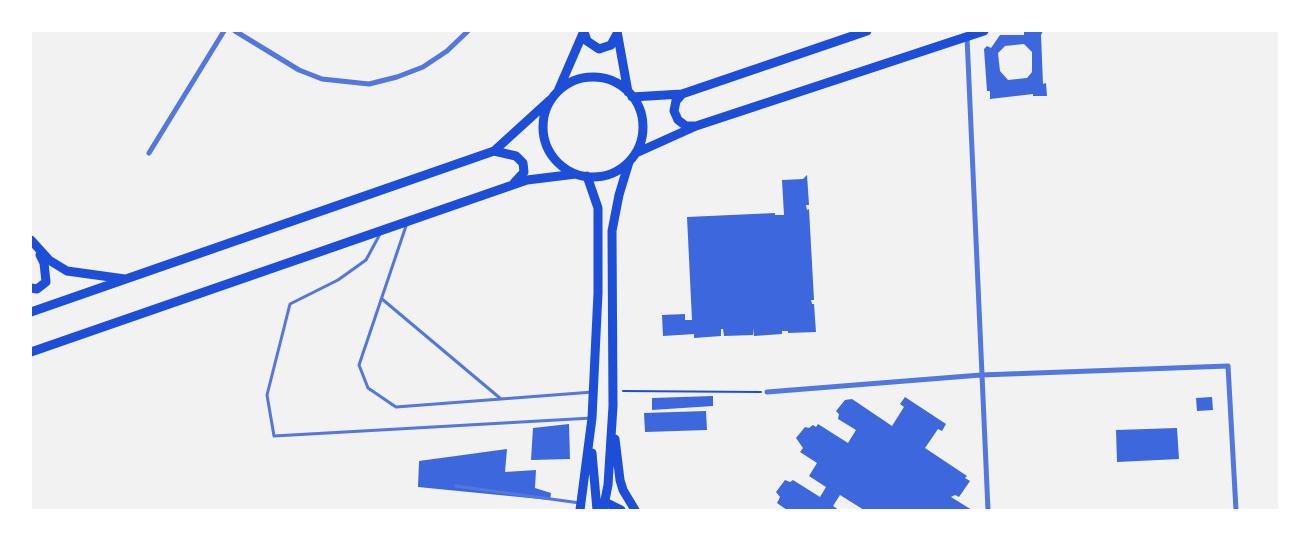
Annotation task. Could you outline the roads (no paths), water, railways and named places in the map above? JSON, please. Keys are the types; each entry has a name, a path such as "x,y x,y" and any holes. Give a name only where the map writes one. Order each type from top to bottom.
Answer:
{"main road":[{"path":"558,91 581,78 594,77 606,79 630,94 682,94 867,31"},
{"path":"636,153 696,126 984,31"},
{"path":"584,32 587,41 599,49 611,45 617,32"},
{"path":"31,312 494,151 558,91 584,32"},
{"path":"599,508 608,485 613,406 612,231 619,195 629,162 636,153 642,138 643,121 640,111 630,94 617,32"},
{"path":"682,94 676,101 674,111 678,120 686,126 696,126"},
{"path":"550,100 543,124 548,149 564,168 576,174 587,176 609,174 629,162"},
{"path":"494,151 516,156 523,163 524,172 512,185"},
{"path":"31,352 527,180 576,174"},
{"path":"580,506 592,418 598,293 598,208 587,176"},
{"path":"33,242 49,260 67,271 127,279"},
{"path":"31,288 37,289 46,282 44,263 33,242"},
{"path":"613,406 622,490 635,510"},
{"path":"590,438 599,508"},
{"path":"599,508 621,510"}],"street":[{"path":"149,153 224,31"},
{"path":"235,31 299,70 322,79 369,84 397,77 423,67 447,51 468,31"},
{"path":"966,37 980,375 988,510"},
{"path":"767,392 980,375 1228,366 1236,510"}],"lane":[{"path":"408,222 358,365 368,388 396,407 594,392"},
{"path":"381,231 366,260 338,280 290,304 267,395 274,436 592,418"},
{"path":"382,299 501,399"},
{"path":"456,486 580,506"}]}
